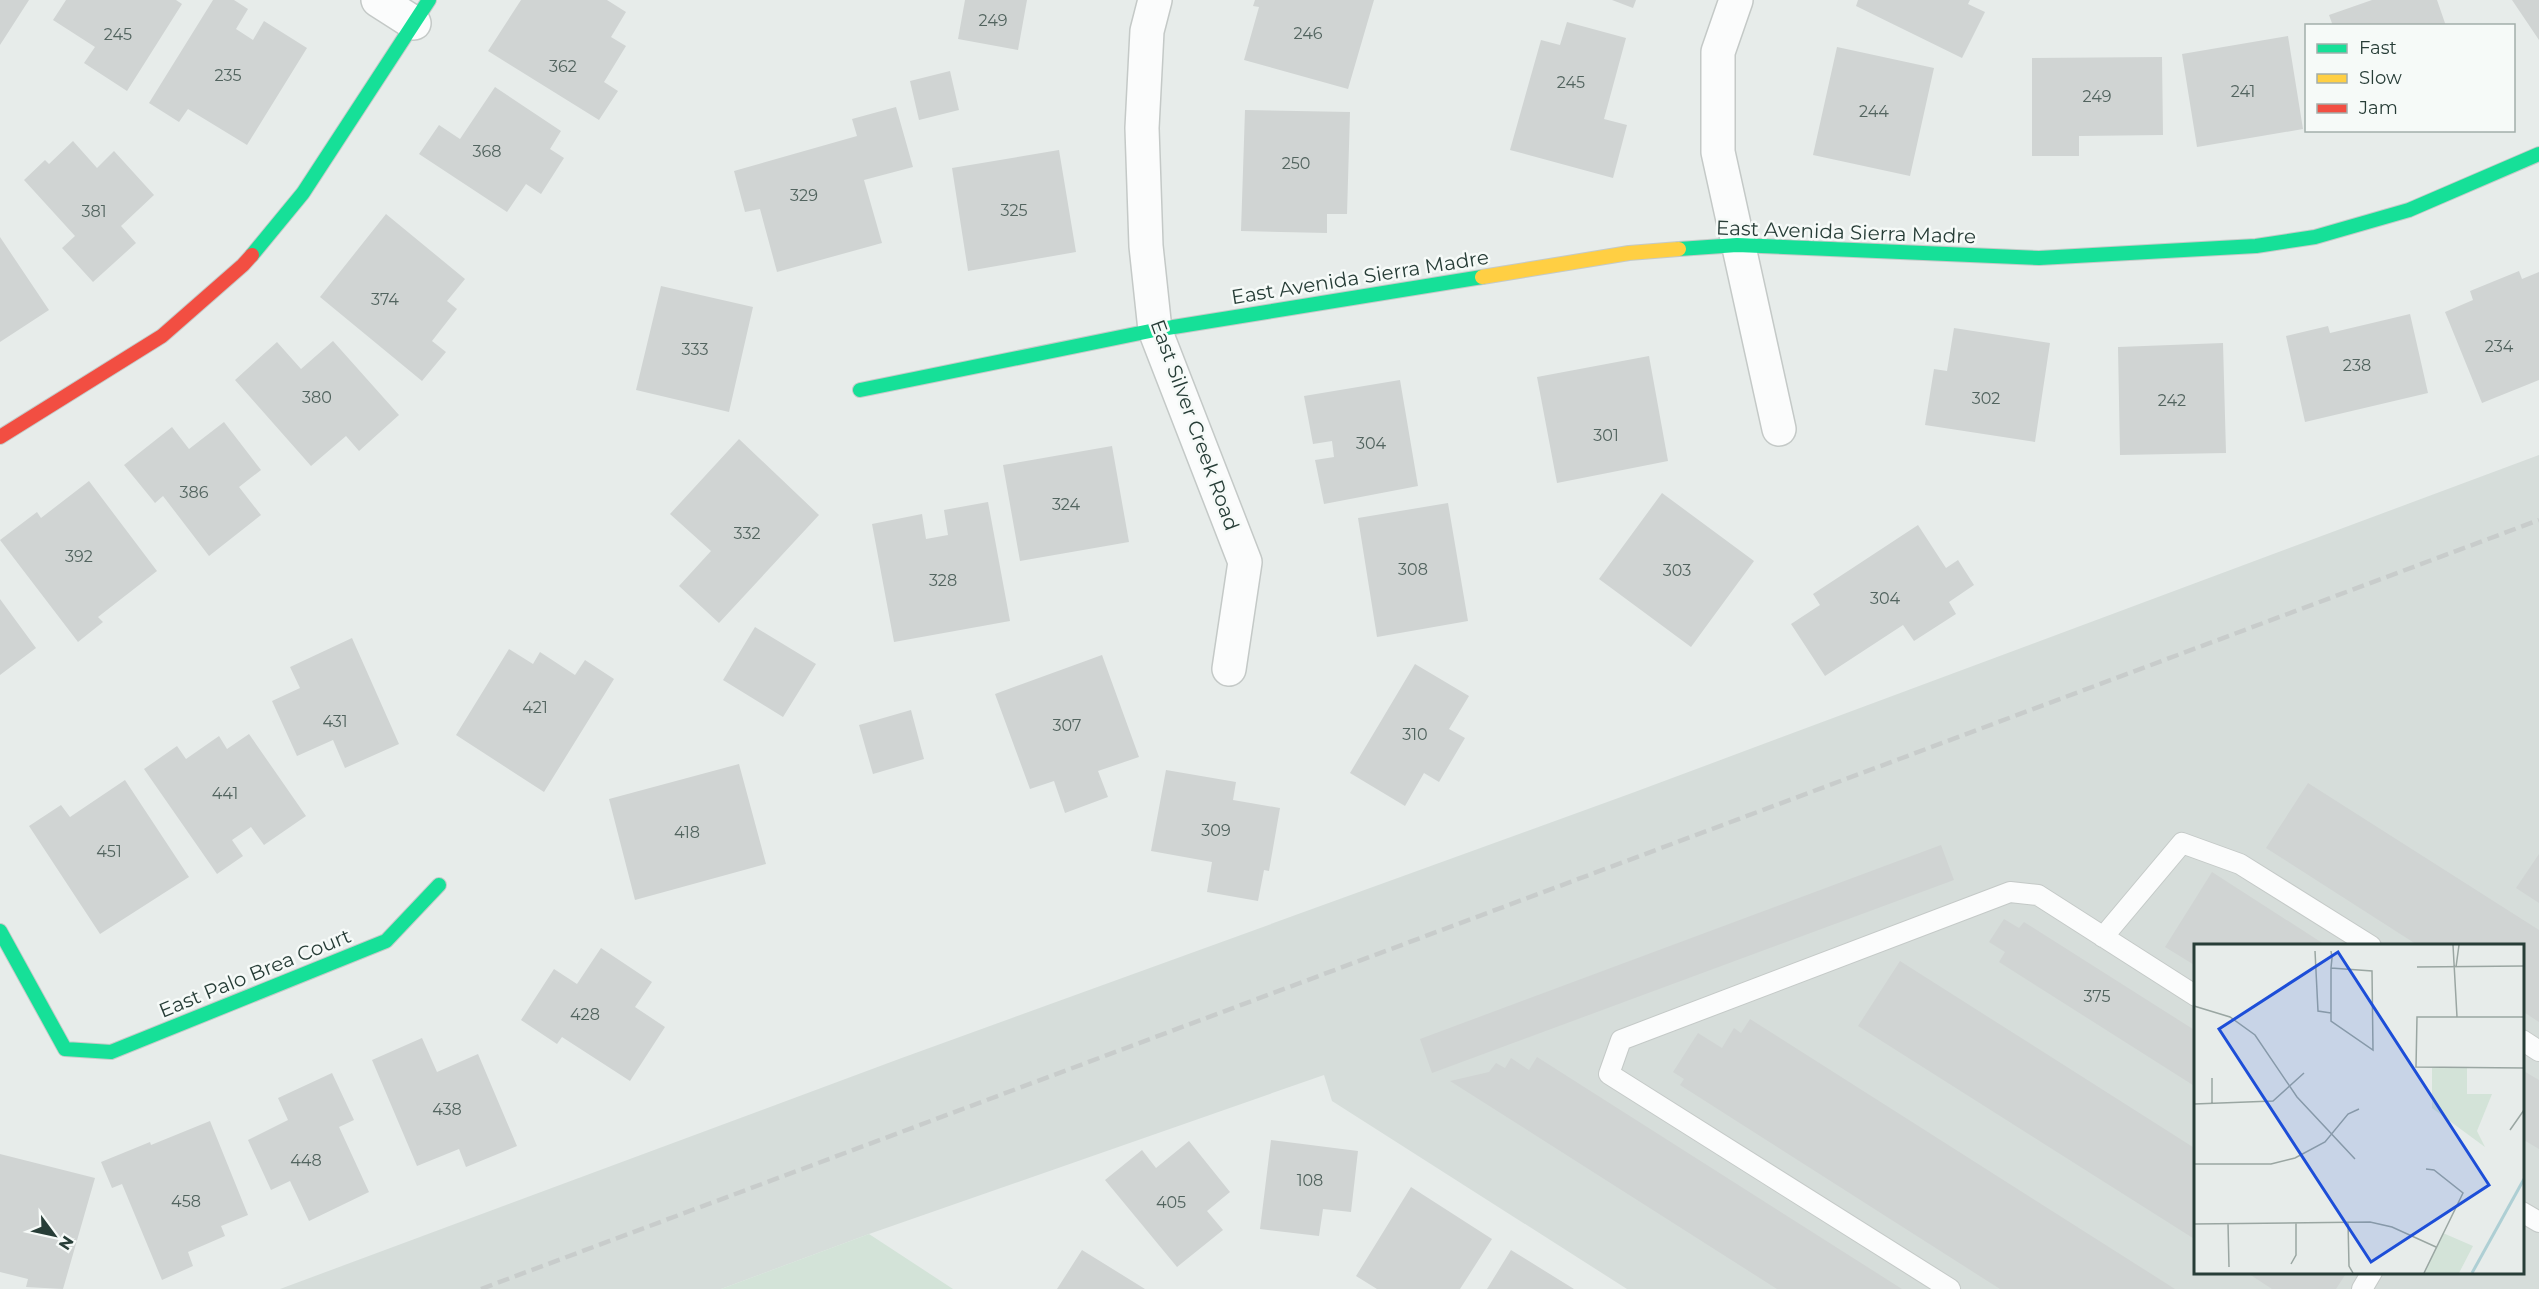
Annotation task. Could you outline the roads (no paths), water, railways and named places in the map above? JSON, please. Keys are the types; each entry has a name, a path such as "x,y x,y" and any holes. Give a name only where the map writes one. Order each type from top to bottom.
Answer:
{"street":[{"path":"0,437 162,336 243,264 303,193 421,12 378,0"},
{"name":"East Silver Creek Road","path":"1155,0 1147,31 1142,128 1146,246 1155,330 1245,562 1229,669"},
{"path":"1736,0 1718,52 1718,152 1779,429"},
{"name":"East Avenida Sierra Madre","path":"860,390 1155,330 1629,253 1737,245 2039,258 2256,246 2315,237 2409,210 2539,154"},
{"name":"East Palo Brea Court","path":"0,931 65,1049 111,1052 386,941 439,885"}],"lane":[{"path":"2103,937 2182,843 2240,864 2369,944"},
{"path":"1950,1289 1609,1074 1621,1040 2010,892 2038,895 2194,995"},
{"path":"2524,1041 2539,1051"},
{"path":"2524,1213 2539,1222"},
{"path":"2362,1289 2371,1274"}],"railway":[{"path":"481,1289 2539,520"}]}
